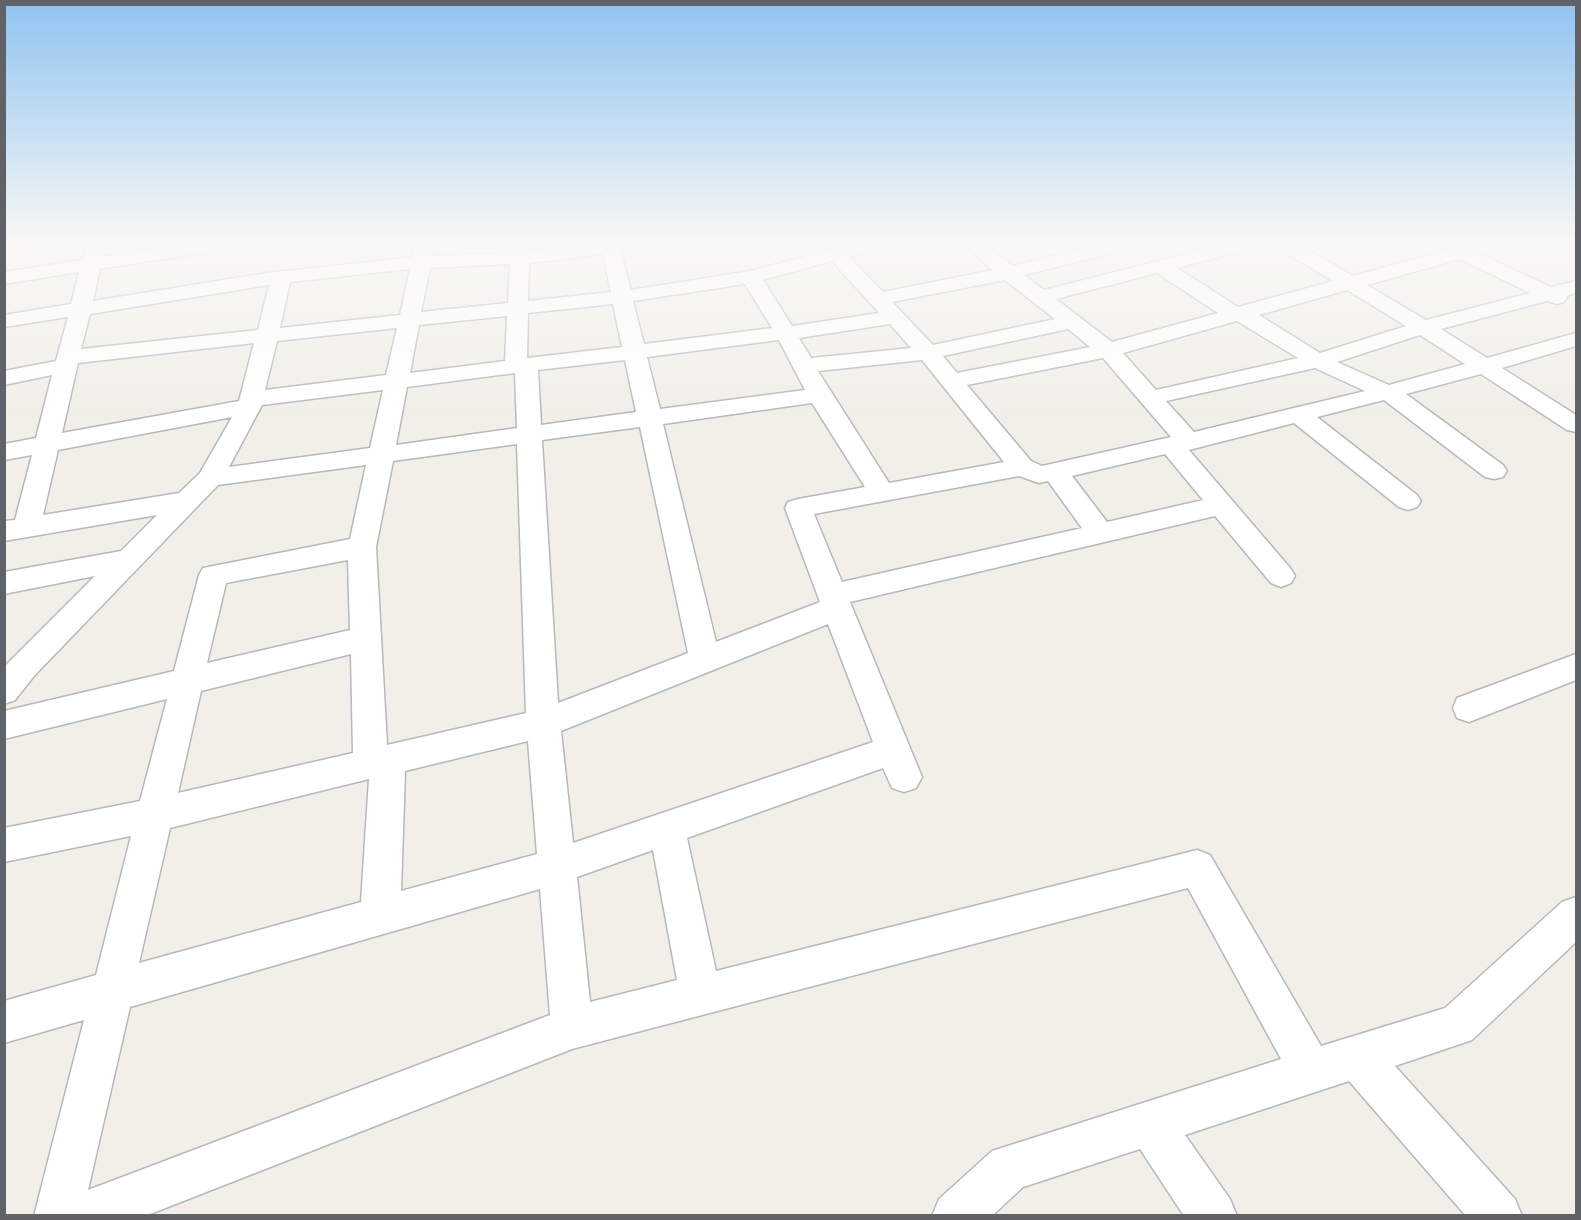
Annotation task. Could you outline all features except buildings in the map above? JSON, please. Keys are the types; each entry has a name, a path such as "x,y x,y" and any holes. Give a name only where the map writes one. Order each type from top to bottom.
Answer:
{"street":[{"path":"82,301 47,443 16,529 188,501"},
{"path":"4,321 127,301"},
{"path":"11,676 210,478 251,402 275,301"},
{"path":"380,916 379,762 366,638 362,547 414,301"},
{"path":"517,301 521,365 529,436 543,723 572,1028"},
{"path":"4,378 67,362 269,334 584,301"},
{"path":"623,301 705,660"},
{"path":"766,301 786,333 819,396 882,493"},
{"path":"880,301 928,353 1022,466 1039,475 1180,444 1389,393 1576,339"},
{"path":"1045,301 1108,350 1150,398 1222,506 1281,576"},
{"path":"1214,301 1317,361 1389,393 1494,471"},
{"path":"952,381 1108,350 1285,301"},
{"path":"1380,301 1576,425"},
{"path":"1150,398 1317,361 1424,327 1527,301"},
{"path":"4,452 251,402 894,317"},
{"path":"802,366 928,353 1072,322"},
{"path":"210,478 819,396"},
{"path":"1299,415 1408,501"},
{"path":"4,1022 557,866 667,828 898,763 798,508 1022,466"},
{"path":"1055,472 1100,534"},
{"path":"4,845 155,815 543,723 705,660 835,602 1100,534 1222,506"},
{"path":"58,1215 213,575 362,547"},
{"path":"4,583 131,559"},
{"path":"4,725 366,638"},
{"path":"1469,708 1576,667"},
{"path":"667,828 700,995"},
{"path":"82,1215 572,1028 1197,868 1311,1071"},
{"path":"956,1215 1009,1168 1457,1025 1576,916"},
{"path":"1357,1057 1498,1215"},
{"path":"1149,1123 1213,1215"}]}
